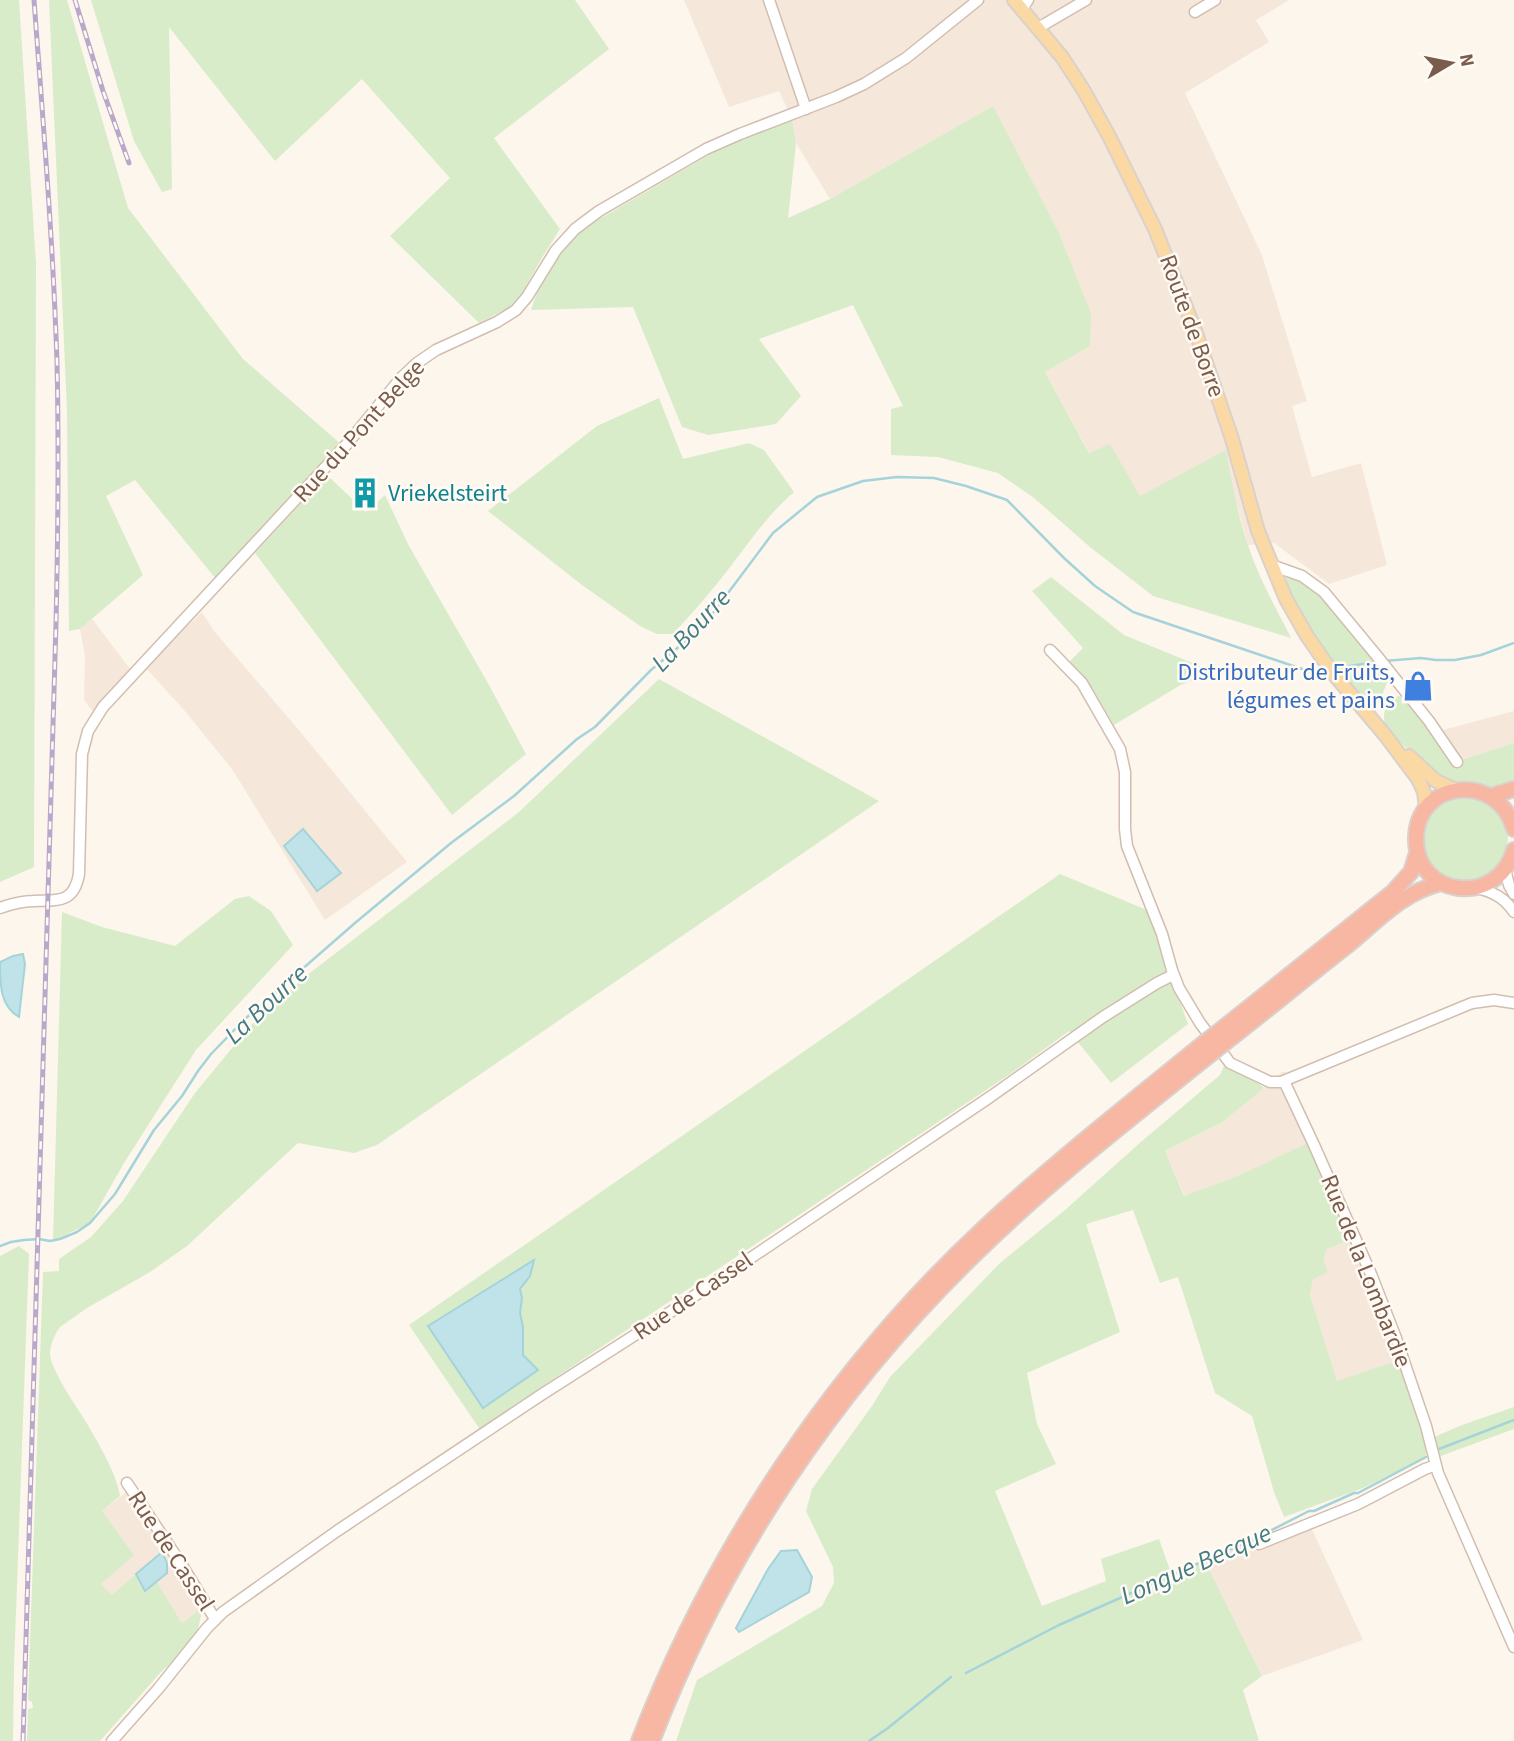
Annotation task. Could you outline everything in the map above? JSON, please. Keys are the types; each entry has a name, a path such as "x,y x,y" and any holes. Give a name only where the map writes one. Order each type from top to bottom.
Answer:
{"highway":[{"path":"1491,796 1514,789"},
{"path":"1222,1037 1393,892 1412,872 1417,853 1417,827 1426,808 1438,798 1456,790 1476,791 1491,796 1507,812 1514,829"},
{"path":"1417,853 1426,870 1441,883 1460,889 1476,888 1494,880 1505,869 1514,849"},
{"path":"639,1741 684,1638 730,1550 791,1452 850,1373 915,1297 985,1227 1071,1152 1359,936 1387,911 1414,893 1441,883"},
{"path":"652,1741 695,1642 746,1546 780,1490 873,1364 933,1296 996,1233 1208,1048"}],"main road":[{"name":"Route de Borre","path":"1021,3 1062,57 1089,100 1159,239 1189,311 1235,448 1251,509 1270,565 1295,617 1328,667 1385,736"},
{"path":"1385,736 1436,781 1456,790"},
{"path":"1385,736 1418,779 1424,792 1426,808"}],"street":[{"path":"769,0 806,109"},
{"name":"Rue du Pont Belge","path":"0,908 20,902 60,900 73,892 79,874 82,754 85,739 95,719 103,707 347,444 406,373 436,350 497,323 516,310 560,244 593,215 692,156 856,88 914,51 978,0"},
{"path":"1038,28 1086,0"},
{"path":"1195,12 1215,0"},
{"path":"1270,565 1302,576 1318,587 1389,670 1435,728 1457,762"},
{"path":"1050,650 1085,688 1114,736 1125,772 1127,846 1162,934 1173,975 1196,1018 1227,1061 1270,1082 1284,1081 1472,1003 1494,1000 1514,1003"},
{"path":"1505,869 1514,894"},
{"path":"1476,888 1498,895 1514,912"},
{"name":"Rue de Cassel","path":"112,1741 215,1619 337,1531 957,1120 1103,1017 1173,975"},
{"name":"Rue de la Lombardie","path":"1284,1081 1342,1207 1393,1329 1446,1493 1514,1647"},
{"path":"1259,1544 1358,1504 1436,1465"},
{"name":"Rue de Cassel","path":"127,1483 215,1619"}],"shaded area":[{"path":"684,0 1289,0 1256,20 1269,42 1185,93 1262,255 1307,401 1292,406 1312,477 1361,463 1387,565 1329,584 1274,543 1248,545 1236,502 1139,496 1110,445 1090,454 1045,372 1089,346 993,106 830,199 796,143 792,119 779,91 729,107"},
{"path":"202,612 214,631 407,862 325,920 232,769 145,667"},
{"path":"92,619 131,670 94,713 84,700 85,656 80,629"},
{"path":"1514,711 1514,743 1461,760 1443,730"},
{"path":"1282,1072 1286,1072 1318,1140 1185,1197 1165,1151 1221,1123"},
{"path":"1353,1239 1399,1360 1337,1382 1310,1295 1313,1278 1327,1249"},
{"path":"129,1490 203,1607 182,1623 157,1582 167,1573 162,1553 112,1595 101,1584 133,1555 102,1511"},
{"path":"1311,1527 1363,1640 1262,1676 1205,1561 1269,1533"}],"green space":[{"path":"0,0 19,0 36,264 34,867 0,882"},
{"path":"49,0 67,0 128,208 243,359 342,445 216,579 135,480 106,496 143,575 80,629 69,631 67,411"},
{"path":"91,0 575,0 609,49 494,138 560,229 521,295 510,307 479,323 390,236 450,178 362,79 275,161 169,27 172,189 162,192 134,141"},
{"path":"993,106 1058,231 1091,313 1090,346 1045,372 1089,453 1110,444 1140,496 1226,450 1238,510 1252,557 1291,638 1153,596 1090,547 1034,498 998,473 938,457 891,455 891,409 903,406 853,305 759,339 801,396 776,424 708,435 682,427 633,307 531,310 542,277 566,245 584,228 721,148 792,119 796,143 788,218 830,199"},
{"path":"659,398 683,459 749,443 764,450 794,492 767,520 673,634 657,634 640,626 582,585 488,511 597,426"},
{"path":"327,475 366,512 385,495 409,546 526,754 452,815 255,553"},
{"path":"1286,576 1312,587 1389,677 1376,712 1374,713 1324,655 1289,588"},
{"path":"1051,577 1124,635 1212,671 1179,686 1114,725 1091,686 1070,661 1083,648 1032,591"},
{"path":"659,679 879,801 377,1145 354,1153 298,1143 187,1246 60,1327 50,1352 53,1366 110,1465 120,1496 102,1511 134,1555 101,1584 112,1595 136,1574 145,1591 157,1582 182,1623 203,1607 197,1633 100,1741 27,1741 28,1709 33,1708 32,1702 28,1700 43,1272 59,1271 59,1259 91,1237 123,1201 195,1093 251,1025 306,976 519,812"},
{"path":"1392,698 1405,698 1461,760 1514,743 1514,780 1496,790 1449,785 1388,730 1384,717 1386,707"},
{"path":"1466,797 1482,800 1496,809 1505,823 1508,839 1505,855 1496,869 1482,878 1466,881 1450,878 1436,869 1427,855 1424,839 1427,823 1436,809 1450,800"},
{"path":"1060,874 1147,910 1188,1024 1111,1083 1069,1031 1013,1072 546,1384 481,1431 409,1325"},
{"path":"249,896 271,911 293,945 196,1050 124,1163 90,1223 53,1241 62,912 102,927 175,946 235,899"},
{"path":"1224,1066 1264,1088 1221,1123 1165,1151 1184,1196 1240,1175 1310,1142 1353,1239 1327,1249 1323,1259 1328,1272 1313,1279 1310,1295 1337,1381 1399,1360 1425,1441 1426,1455 1421,1460 1363,1488 1284,1517 1252,1416 1215,1393 1178,1277 1160,1283 1133,1210 1086,1224 1120,1332 1027,1373 1037,1424 1056,1464 995,1491 1042,1606 1106,1581 1101,1559 1159,1539 1171,1573 1205,1561 1262,1676 1243,1690 1259,1741 676,1741 697,1680 822,1606 834,1583 833,1567 806,1511 812,1489 890,1377 1000,1263 1220,1075"},
{"path":"19,1246 29,1254 13,1741 0,1741 0,1256"},
{"path":"1514,1407 1514,1429 1438,1457 1432,1438"}],"water":[{"path":"303,829 341,873 317,891 284,846"},
{"path":"23,954 25,964 19,1017 5,1001 1,987 0,962"},
{"path":"534,1260 530,1276 520,1289 520,1313 523,1355 538,1370 483,1408 428,1326"},
{"path":"797,1550 812,1577 809,1592 739,1632 736,1628 768,1569 781,1551"},
{"path":"162,1552 167,1563 167,1573 145,1591 136,1574"}],"waterway":[{"name":"La Bourre","path":"0,1246 24,1240 60,1239 90,1223 115,1194 154,1130 182,1096 198,1071 245,1019 355,923 451,843 514,796 577,739 595,727 651,670 710,617 773,533 817,497 863,481 897,477 934,478 966,486 1007,500 1095,586 1133,612 1311,672 1325,669"},
{"name":"La Bourre","path":"1384,661 1421,658 1455,660 1481,655 1514,643"},
{"name":"La Bourre","path":"1336,668 1377,662"},
{"name":"Longue Becque","path":"1439,1449 1514,1420"},
{"name":"Longue Becque","path":"966,1673 1059,1625 1258,1537 1309,1511 1358,1493 1426,1457"},
{"name":"Longue Becque","path":"869,1741 951,1677"}],"railway":[{"path":"23,1741 58,493 55,317 34,0"},
{"path":"75,0 129,163"}],"place":[{"name":"Vriekelsteirt","path":"365,493"},
{"name":"Distributeur de Fruits, légumes et pains","path":"1418,686"}]}
